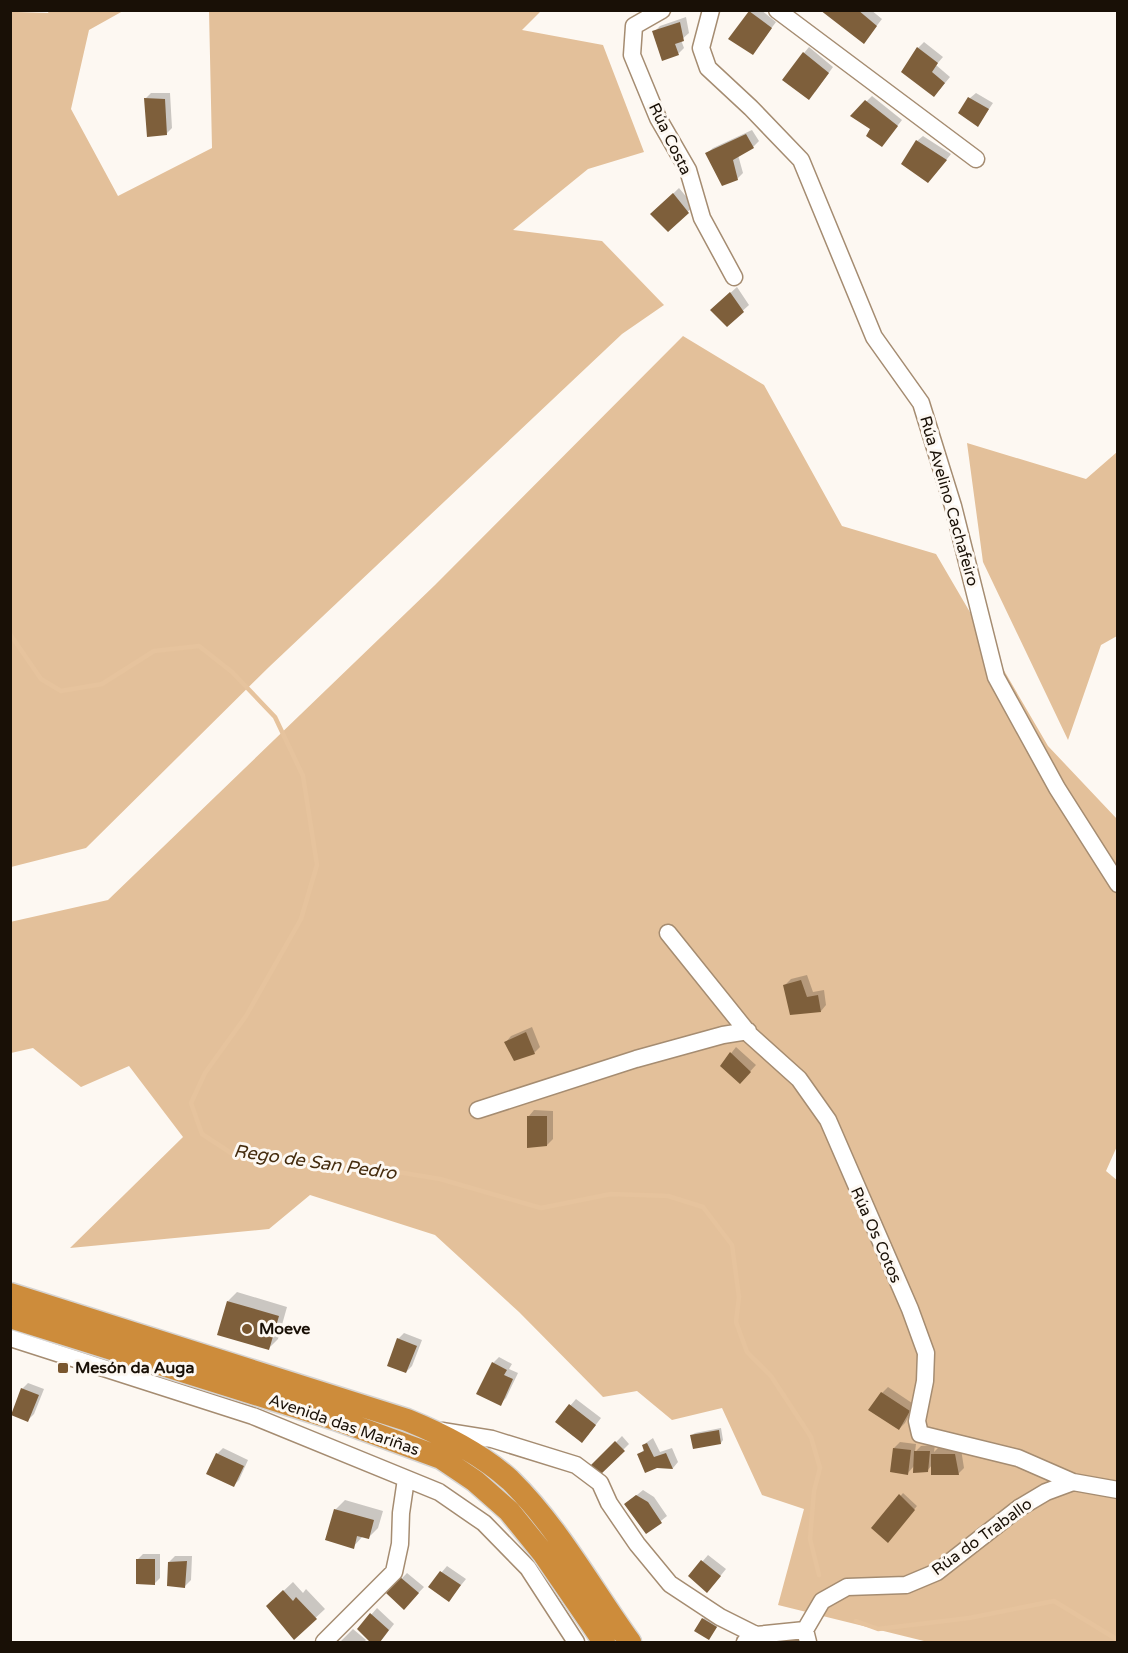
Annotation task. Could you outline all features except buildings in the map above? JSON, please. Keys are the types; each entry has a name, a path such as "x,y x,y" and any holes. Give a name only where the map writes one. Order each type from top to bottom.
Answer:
{"highway":[{"name":"Avenida das Mariñas","path":"10,1294 407,1420 455,1441 509,1480 540,1514 630,1642"},
{"name":"Avenida das Mariñas","path":"10,1317 335,1419 441,1458 475,1481 509,1511 543,1553 604,1642"}],"street":[{"name":"Rúa Costa","path":"662,10 633,26 632,55 658,118 688,170 702,219 734,277"},
{"name":"Rúa Avelino Cachafeiro","path":"711,10 701,48 708,68 751,108 801,160 874,337 921,403 954,506 996,676 1057,788 1118,884"},
{"path":"777,10 976,159"},
{"name":"Rúa Os Cotos","path":"668,933 748,1031 799,1079 828,1120 910,1309 926,1353 925,1381 917,1421 920,1434 1018,1458 1073,1482"},
{"path":"478,1110 636,1059 723,1035 748,1031"},
{"name":"Avenida das Mariñas","path":"10,1338 253,1416 439,1492 484,1523 528,1568 576,1642"},
{"name":"Avenida das Mariñas","path":"431,1430 492,1439 576,1465 600,1484 609,1503 637,1544 670,1584 751,1639"},
{"path":"324,1642 394,1572 400,1544 401,1513 406,1479"},
{"path":"1073,1482 1118,1490"},
{"name":"Rúa do Traballo","path":"807,1636 822,1601 830,1596 848,1587 906,1585 937,1572 1019,1508 1046,1492 1073,1482"},
{"path":"751,1639 807,1636"}],"shaded area":[{"path":"10,11 48,13 49,11 123,11 89,30 71,109 118,196 212,148 209,11 541,11 522,30 603,45 644,152 588,169 513,230 602,241 664,305 622,334 269,667 86,848 11,867"},
{"path":"683,336 764,385 842,526 936,554 1048,746 1117,819 1118,1144 1106,1171 1118,1181 1117,1642 928,1642 778,1605 804,1509 762,1495 722,1408 672,1420 637,1391 603,1397 519,1312 435,1235 310,1195 269,1229 70,1248 183,1137 129,1066 81,1087 33,1048 11,1053 10,922 108,900 435,585"},
{"path":"967,443 1086,479 1117,452 1117,636 1101,645 1068,740 983,562"}],"waterway":[{"name":"Rego de San Pedro","path":"10,260 10,277"},
{"name":"Rego de San Pedro","path":"10,634 41,679 61,691 102,684 154,651 199,646 232,672 275,717 303,776 317,865 301,919 246,1016 205,1073 191,1103 202,1134 231,1153 349,1164 440,1179 541,1208 611,1194 668,1196 703,1207 732,1245 739,1297 736,1322 747,1352 771,1376 811,1437 820,1468 814,1491 810,1539 819,1575"},
{"name":"Rego de San Pedro","path":"856,1621 878,1629 969,1618 1054,1601 1118,1640"}],"place":[{"name":"Moeve","path":"247,1329"},
{"name":"Mesón da Auga","path":"63,1368"}]}
